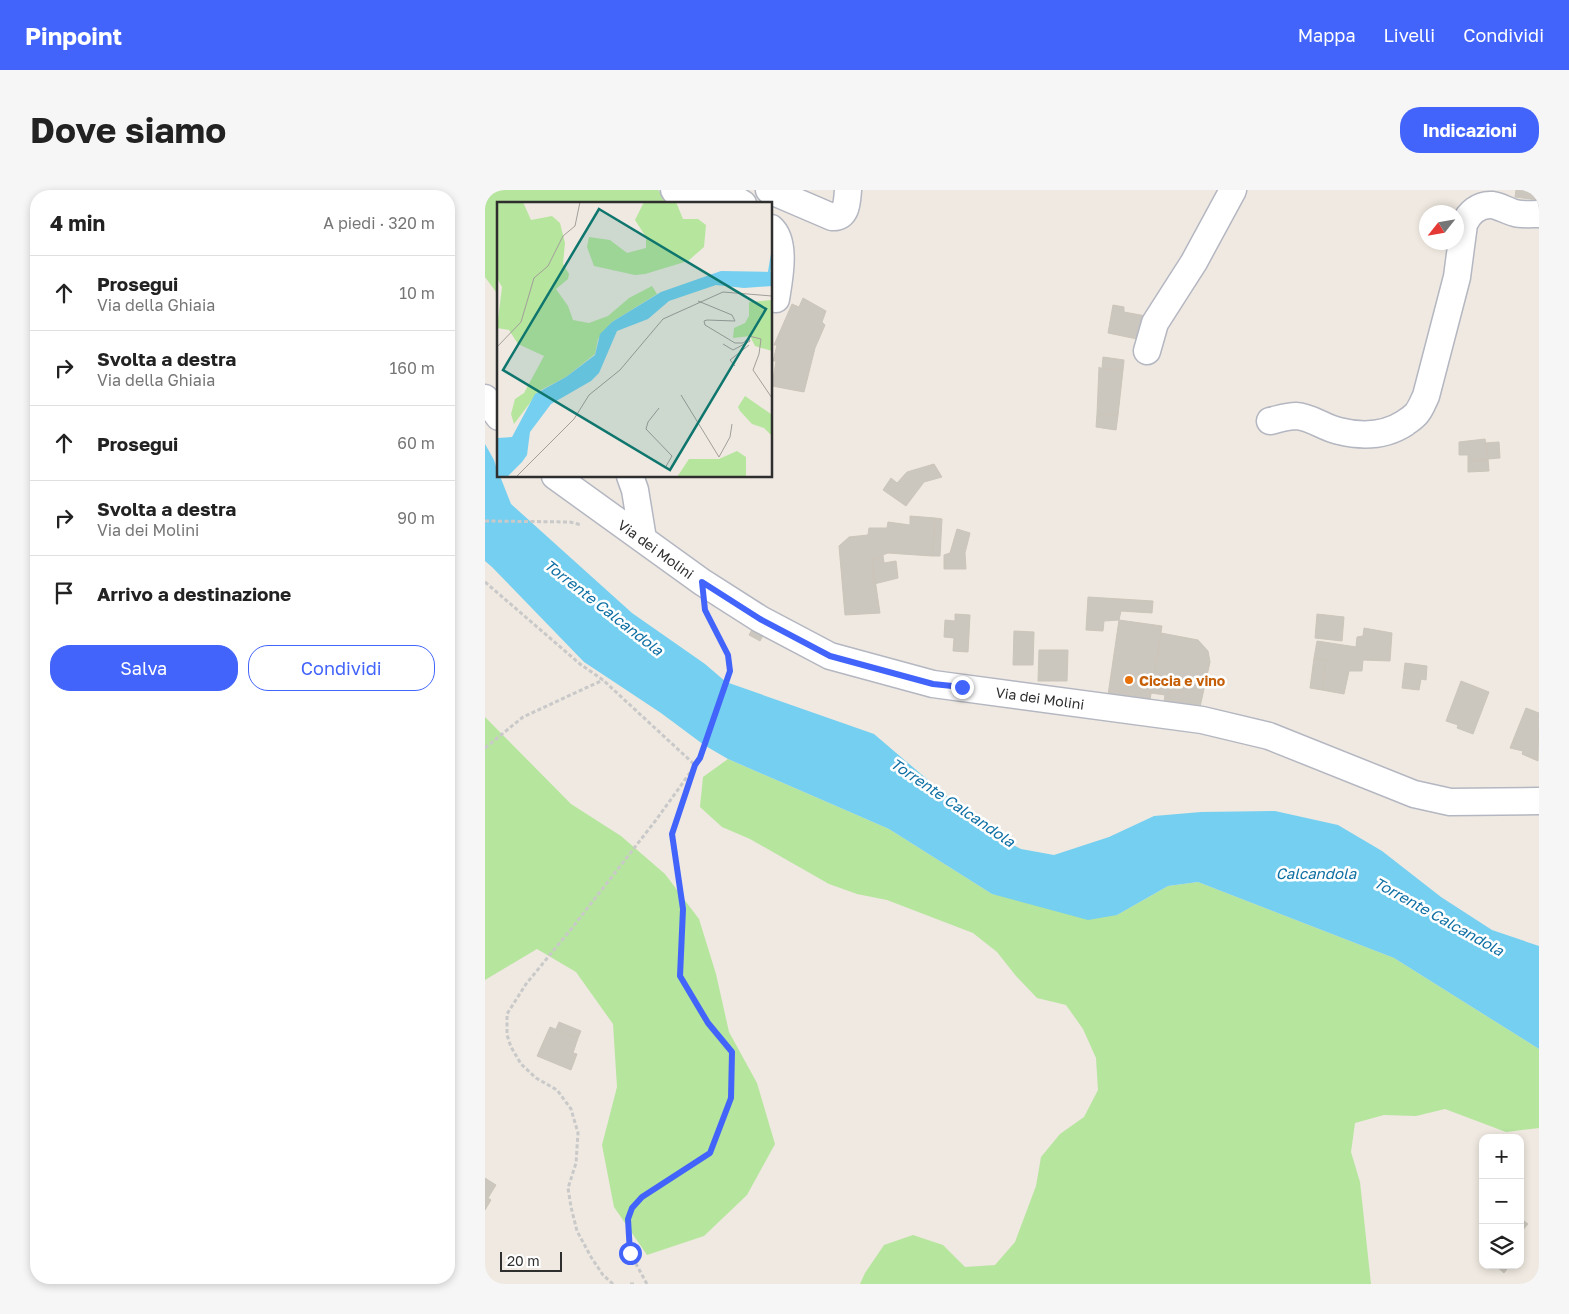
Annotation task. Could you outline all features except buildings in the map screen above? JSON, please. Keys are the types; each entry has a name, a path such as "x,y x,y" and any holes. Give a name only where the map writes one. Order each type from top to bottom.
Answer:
{"street":[{"path":"721,190 740,202"},
{"path":"769,190 837,218 846,208 848,190"},
{"path":"1147,351 1155,323 1194,262 1233,190"},
{"path":"669,192 705,202"},
{"path":"1270,421 1288,416 1298,416 1311,418 1338,431 1370,435 1381,434 1395,429 1411,418 1416,414 1426,396 1457,276 1464,224 1468,216 1475,209 1486,205 1493,205 1516,214 1539,214"},
{"path":"773,230 781,253 781,271 776,299"},
{"path":"485,398 497,415"},
{"name":"Via dei Molini","path":"558,478 702,582 760,619 830,656 933,684 1202,720 1269,736 1414,794 1450,802 1539,801"},
{"path":"631,478 635,490 643,539"}],"path":[{"path":"485,521 532,522"},
{"path":"485,582 580,664 603,680 695,765"},
{"path":"613,1284 603,1276 591,1257 577,1231 571,1207 568,1188 576,1163 578,1133 571,1109 557,1090 537,1078 521,1064 511,1047 507,1035 507,1014 526,984 656,820 700,758 730,671 728,655 705,610 702,582"},
{"path":"485,748 523,717 603,680"},
{"path":"647,1284 630,1253 628,1219 632,1208 642,1197 710,1153 731,1098 732,1052 708,1023 680,976 683,909 672,834 695,765"}],"green space":[{"path":"485,190 658,190 671,202 497,202 497,291 485,277"},
{"path":"485,717 571,804 621,836 665,874 699,919 716,974 729,1032 757,1083 775,1144 747,1195 704,1236 647,1255 614,1207 602,1145 617,1087 613,1024 576,972 537,949 485,980"},
{"path":"728,759 889,829 992,894 1117,915 1168,886 1198,882 1394,958 1539,1049 1539,1128 1506,1132 1445,1109 1416,1116 1384,1115 1355,1123 1351,1152 1360,1182 1371,1284 860,1284 865,1273 884,1245 913,1235 943,1245 965,1267 995,1265 1015,1242 1036,1186 1041,1157 1060,1134 1084,1117 1098,1090 1096,1058 1083,1029 1066,1005 1037,998 997,952 973,933 887,900 857,894 829,884 750,839 722,827 700,807 703,777"}],"water":[{"name":"Calcandola","path":"485,444 494,460 497,478 501,478 511,504 632,613 705,664 726,682 874,734 990,833 1021,849 1054,855 1109,837 1154,816 1201,812 1275,811 1338,825 1382,851 1441,897 1492,930 1539,946 1539,1049 1394,958 1198,882 1168,886 1117,915 1088,920 992,894 889,829 728,759 704,745 661,713 584,662 485,561"}],"place":[{"name":"Ciccia e vino","path":"1129,680"}],"route":[{"path":"630,1253 628,1219 632,1208 642,1197 710,1153 731,1098 732,1052 708,1023 680,976 683,909 672,834 730,671 728,655 705,610 702,582 760,619 830,656 933,684 962,687"}],"water label":[{"name":"Torrente Calcandola","path":"604,607"},
{"name":"Torrente Calcandola","path":"953,802"},
{"name":"Torrente Calcandola","path":"1439,916"}]}
